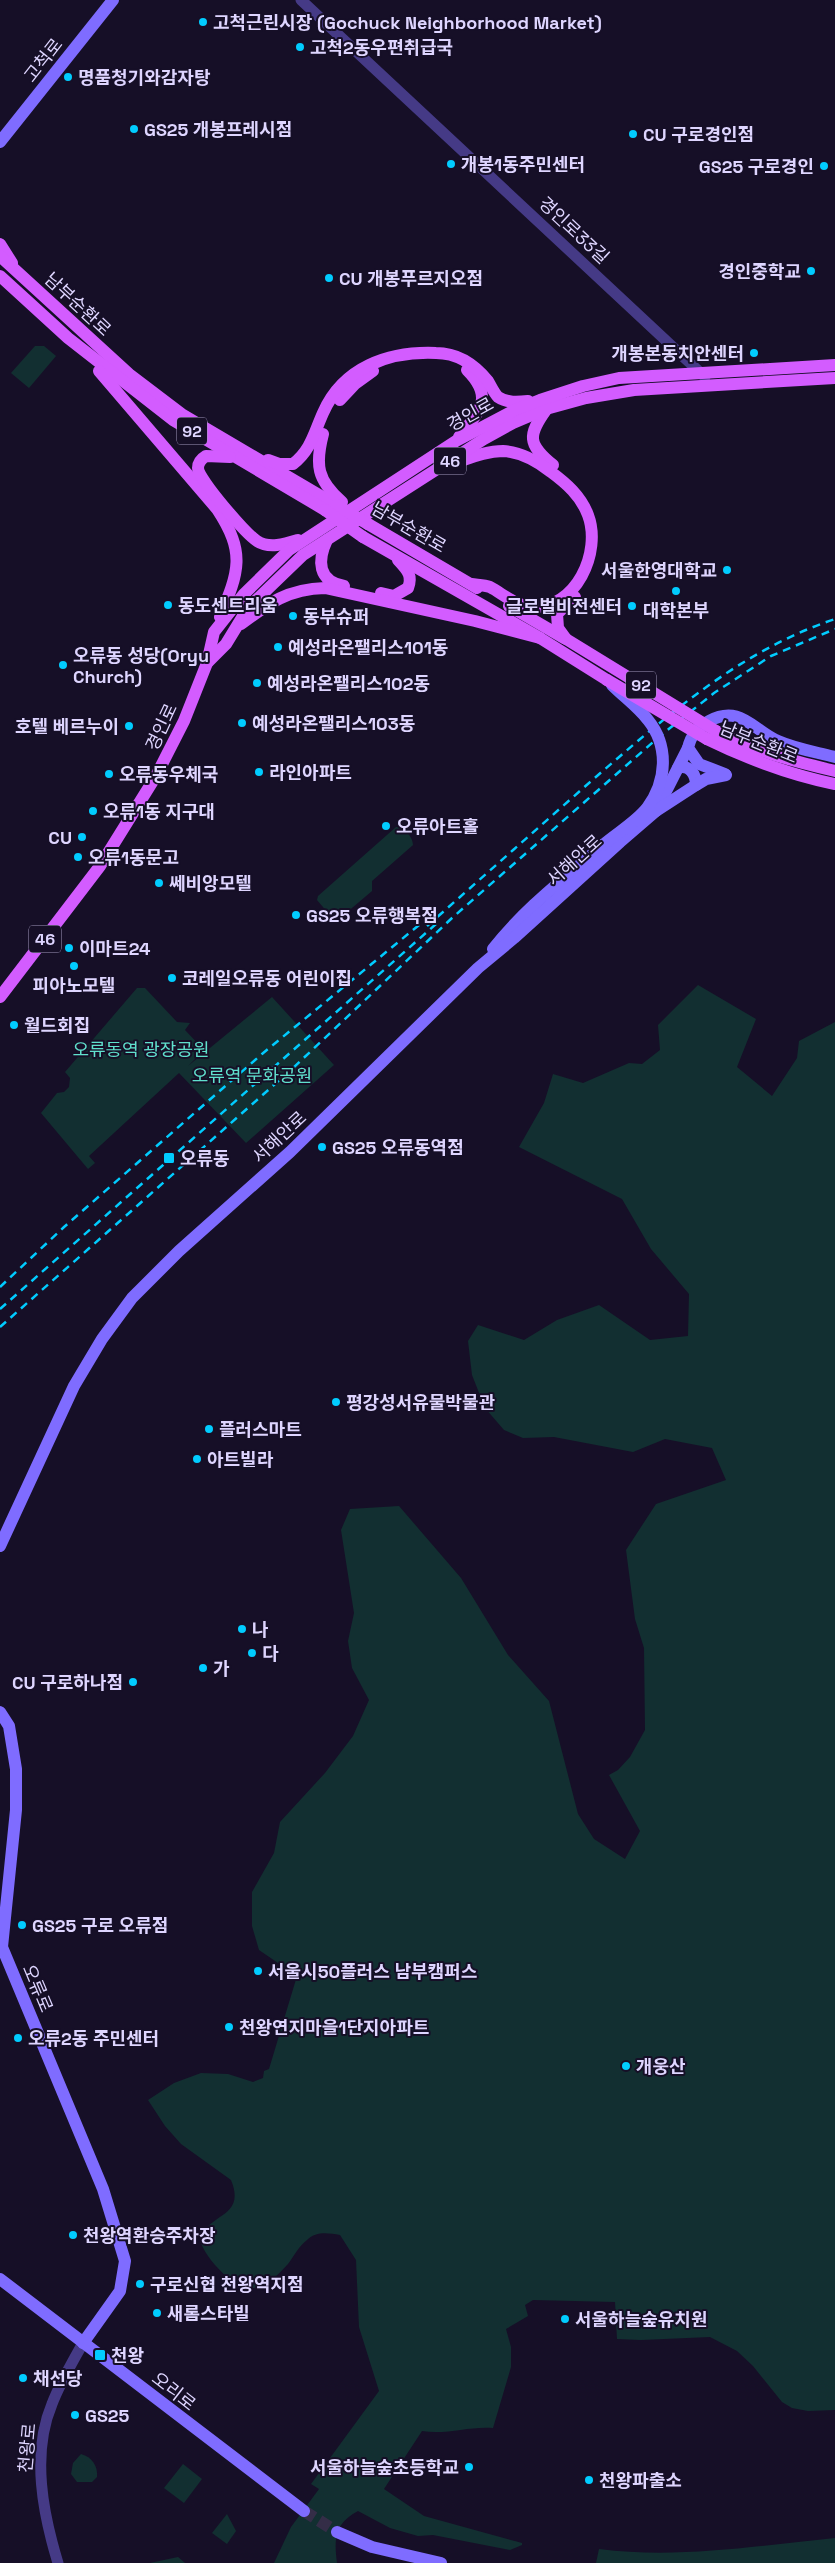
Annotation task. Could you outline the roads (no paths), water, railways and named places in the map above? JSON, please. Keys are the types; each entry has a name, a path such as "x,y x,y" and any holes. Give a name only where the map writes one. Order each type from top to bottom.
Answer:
{"main road":[{"name":"고척로","path":"0,142 113,0"},
{"path":"0,244 15,270"},
{"name":"남부순환로","path":"0,256 129,374 238,453"},
{"name":"남부순환로","path":"0,276 68,338 173,420 368,524 566,639 739,755 798,777 835,784"},
{"path":"68,338 126,401 217,509 230,528 238,565 234,583 214,632"},
{"path":"308,537 279,546 257,541 222,504 199,473 200,460 206,456 238,453 279,464 293,464 311,446 324,411 349,377 365,366 399,354 442,353 457,357 474,366 498,397 512,402 543,405 532,434 533,444 540,454 570,478 594,512 597,528 595,565 587,582 557,614 556,622 566,639"},
{"path":"334,506 317,464 319,450 332,413 342,398 368,373 400,361 422,358 440,360 465,369 479,386 483,396 482,407 456,441"},
{"name":"경인로","path":"207,663 226,644 232,630 248,608 283,572 327,540 438,468 543,405 583,386 619,378 835,365"},
{"name":"경인로","path":"0,997 100,866 148,789 184,721 207,663 214,632 244,594 274,563 308,537 456,441 515,410 634,390 835,378"},
{"path":"438,468 488,453 503,451 522,455 542,465 564,482 578,497 588,515 591,528 588,562 572,590 561,599 548,605 530,608 515,602 488,586 471,584"},
{"name":"남부순환로","path":"334,506 363,536 540,638 607,680 711,735 781,758 835,770"},
{"path":"327,540 321,553 319,564 322,574 328,580 339,585 394,596 403,593 408,588 411,579 409,572 392,553"},
{"path":"232,630 281,596 310,589 325,588 475,621 540,638"},
{"path":"478,968 509,928 646,809 658,790 663,772 664,756 660,741 649,721 607,680"},
{"path":"656,811 688,748 691,737 701,725 724,715 746,720 775,740 788,745 835,757"},
{"path":"656,811 696,784 706,779 726,775 699,764 688,748"},
{"path":"678,768 688,768 696,778 696,784"},
{"path":"798,777 835,792"},
{"name":"서해안로","path":"0,1546 74,1386 102,1340 132,1298 179,1251 290,1152 478,968 656,811"},
{"name":"오류로","path":"0,1712 9,1726 16,1769 16,1810 2,1947 93,2164 114,2221 125,2261 120,2290 83,2343"},
{"name":"오리로","path":"0,2279 304,2511"},
{"path":"337,2532 372,2547 441,2563"}],"street":[{"name":"경인로33길","path":"301,0 712,384"},
{"name":"천왕로","path":"58,2563 43,2499 42,2456 51,2406 83,2343"}],"tunnel":[{"path":"304,2511 337,2532"}],"railway":[{"path":"427,926 597,776 680,707 738,666 769,648 801,632 835,619"},
{"path":"0,1327 292,1069 452,918 660,736 714,693 771,656 835,629"},
{"path":"0,1287 64,1227 262,1054 430,916"},
{"path":"0,1309 436,924"}],"place":[{"name":"고척근린시장 (Gochuck Neighborhood Market)","path":"203,22"},
{"name":"고척2동우편취급국","path":"300,47"},
{"name":"명품청기와감자탕","path":"68,77"},
{"name":"GS25 개봉프레시점","path":"134,129"},
{"name":"CU 구로경인점","path":"633,134"},
{"name":"개봉1동주민센터","path":"451,164"},
{"name":"GS25 구로경인","path":"824,166"},
{"name":"경인중학교","path":"811,271"},
{"name":"CU 개봉푸르지오점","path":"329,278"},
{"name":"개봉본동치안센터","path":"754,353"},
{"name":"서울한영대학교","path":"727,570"},
{"name":"대학본부","path":"676,591"},
{"name":"동도센트리움","path":"168,605"},
{"name":"글로벌비전센터","path":"632,606"},
{"name":"동부슈퍼","path":"293,616"},
{"name":"예성라온팰리스101동","path":"278,647"},
{"name":"오류동 성당(Oryu Church)","path":"63,665"},
{"name":"예성라온팰리스102동","path":"257,683"},
{"name":"예성라온팰리스103동","path":"242,723"},
{"name":"호텔 베르누이","path":"129,726"},
{"name":"라인아파트","path":"259,772"},
{"name":"오류동우체국","path":"109,774"},
{"name":"오류1동 지구대","path":"93,811"},
{"name":"오류아트홀","path":"386,826"},
{"name":"CU","path":"82,837"},
{"name":"오류1동문고","path":"78,857"},
{"name":"쎄비앙모텔","path":"159,883"},
{"name":"GS25 오류행복점","path":"296,915"},
{"name":"이마트24","path":"69,948"},
{"name":"피아노모텔","path":"74,966"},
{"name":"코레일오류동 어린이집","path":"172,978"},
{"name":"월드회집","path":"14,1025"},
{"name":"GS25 오류동역점","path":"322,1147"},
{"name":"오류동","path":"169,1158"},
{"name":"평강성서유물박물관","path":"336,1402"},
{"name":"플러스마트","path":"209,1429"},
{"name":"아트빌라","path":"197,1459"},
{"name":"나","path":"242,1629"},
{"name":"다","path":"252,1653"},
{"name":"가","path":"203,1668"},
{"name":"CU 구로하나점","path":"133,1682"},
{"name":"GS25 구로 오류점","path":"22,1925"},
{"name":"서울시50플러스 남부캠퍼스","path":"258,1971"},
{"name":"천왕연지마을1단지아파트","path":"229,2027"},
{"name":"오류2동 주민센터","path":"18,2038"},
{"name":"개웅산","path":"626,2066"},
{"name":"천왕역환승주차장","path":"73,2235"},
{"name":"구로신협 천왕역지점","path":"140,2284"},
{"name":"새롬스타빌","path":"157,2313"},
{"name":"서울하늘숲유치원","path":"565,2319"},
{"name":"천왕","path":"100,2355"},
{"name":"채선당","path":"23,2378"},
{"name":"GS25","path":"75,2415"},
{"name":"서울하늘숲초등학교","path":"469,2467"},
{"name":"천왕파출소","path":"589,2480"}],"park label":[{"name":"오류동역 광장공원","path":"141,1049"},
{"name":"오류역 문화공원","path":"252,1075"}]}
